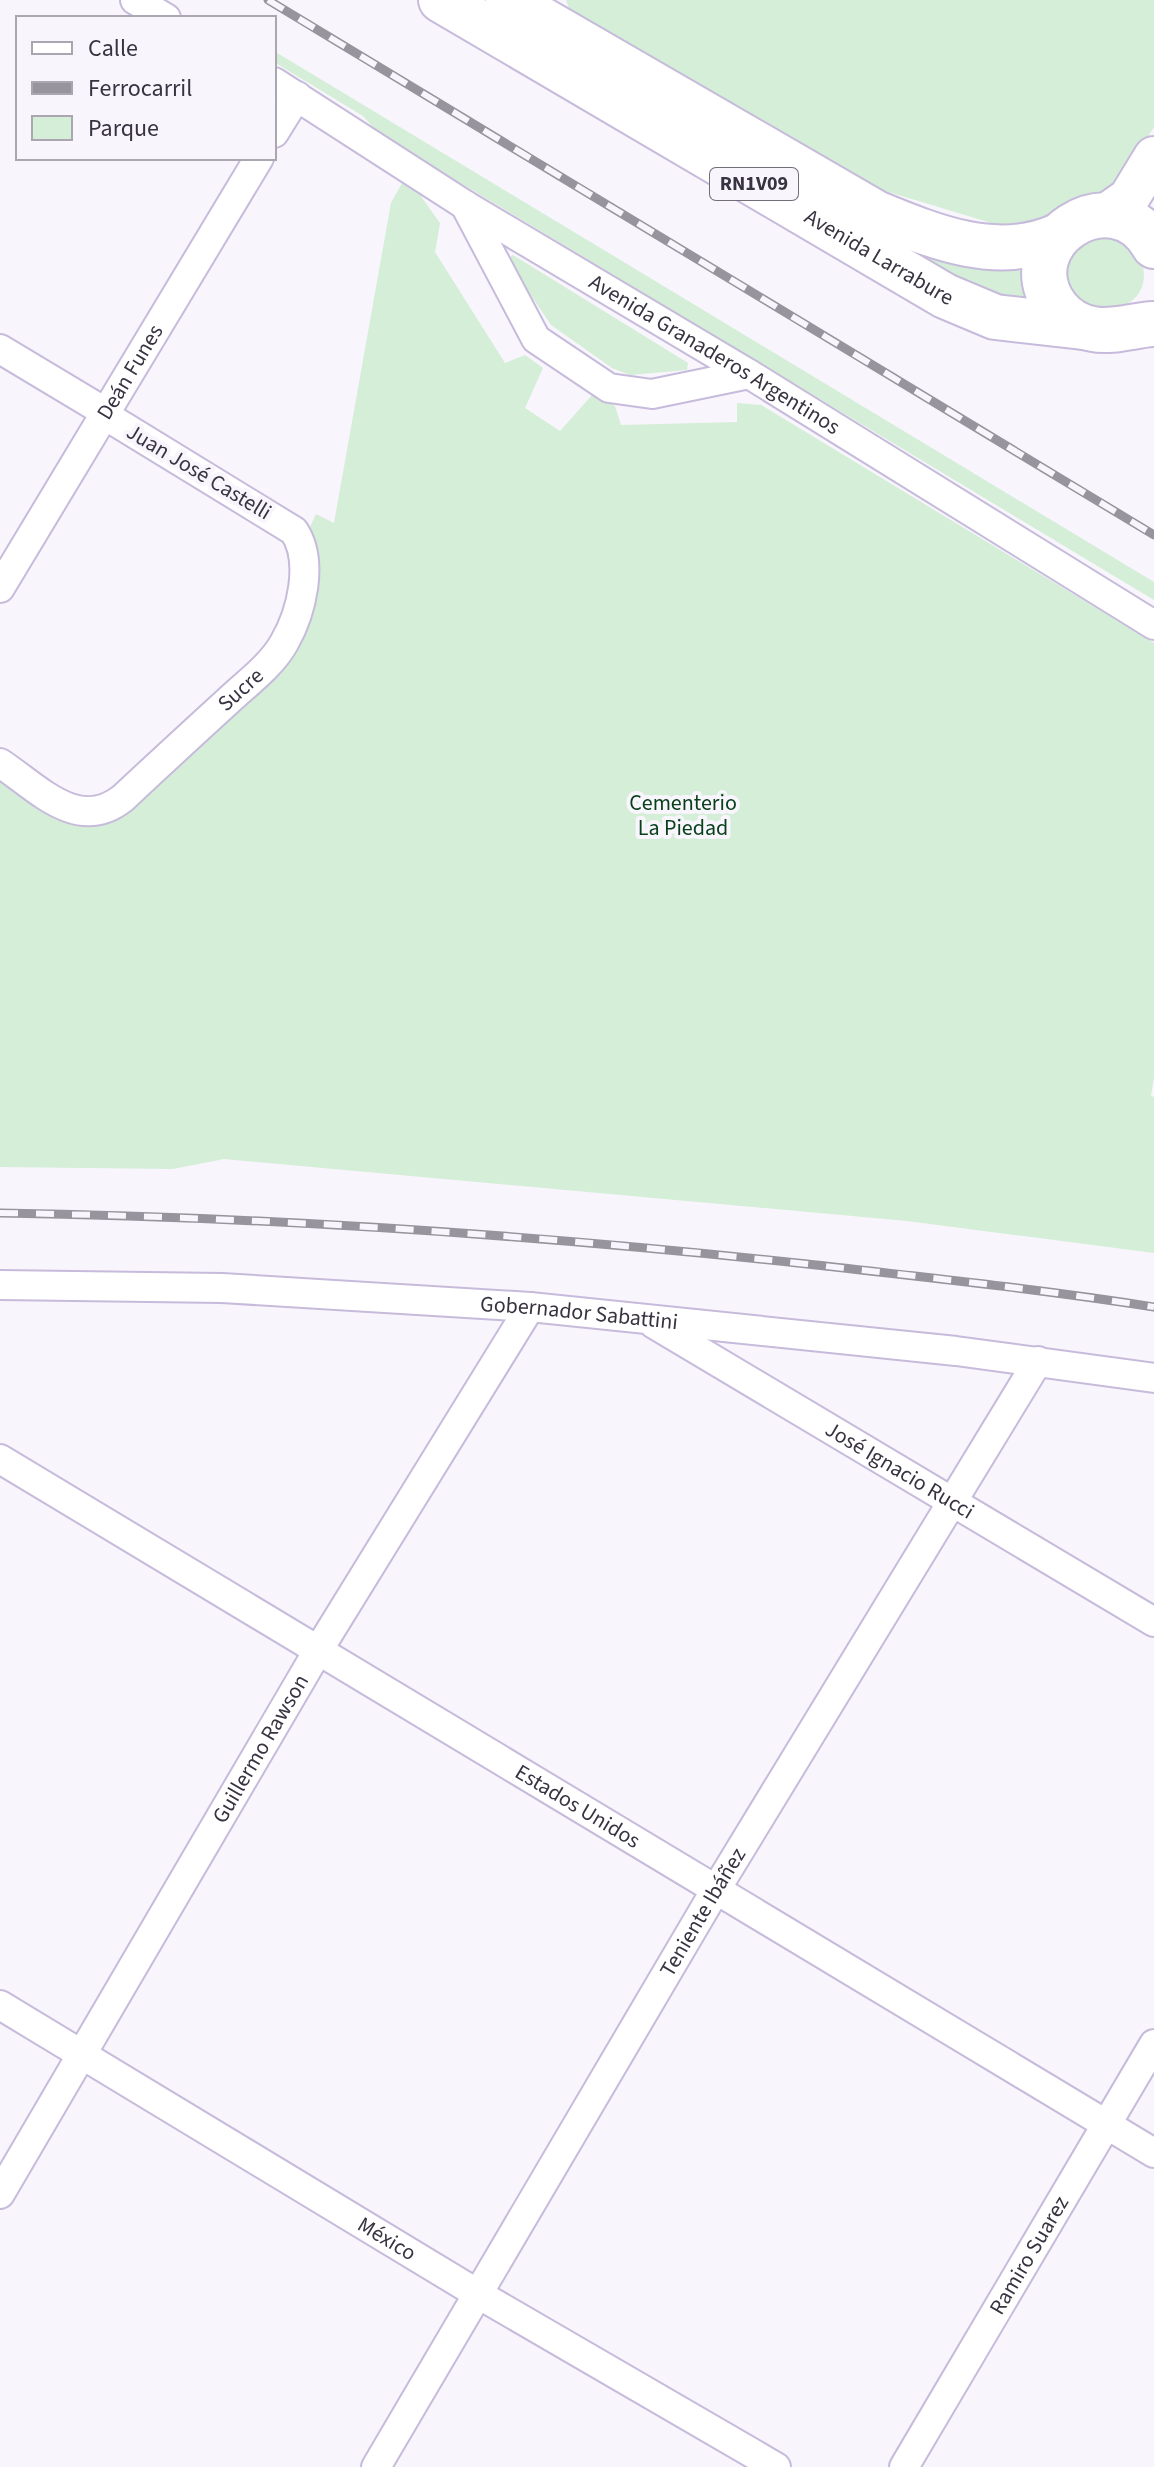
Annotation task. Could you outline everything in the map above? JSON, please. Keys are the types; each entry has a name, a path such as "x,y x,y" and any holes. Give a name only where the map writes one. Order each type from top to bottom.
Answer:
{"main road":[{"name":"Avenida Larrabure","path":"441,0 521,14 876,213 918,230 986,247 1023,248 1058,236"},
{"name":"Avenida Larrabure","path":"521,14 945,296 995,317 1083,327"},
{"path":"1105,215 1129,198 1154,157"},
{"name":"RN1V09","path":"1058,236 1080,220 1105,215"},
{"path":"1105,215 1128,220 1142,230 1154,246"},
{"path":"1058,236 1046,261 1047,288 1060,312 1083,327"},
{"name":"RN1V09","path":"1083,327 1110,330 1145,316"}],"street":[{"path":"135,0 163,16"},
{"path":"276,125 285,89"},
{"name":"Avenida Granaderos Argentinos","path":"285,89 465,205 749,374 1154,625"},
{"name":"Deán Funes","path":"0,588 258,160"},
{"path":"465,205 531,332 598,381 628,393 652,394 749,374"},
{"name":"Juan José Castelli","path":"0,349 294,531"},
{"name":"Sucre","path":"0,763 74,811 95,814 123,798 265,667 285,642 306,568 303,549 294,531"},
{"name":"Gobernador Sabattini","path":"3,1290 222,1288 530,1307 1038,1361 1154,1378"},
{"name":"Guillermo Rawson","path":"0,2194 319,1649 530,1307"},
{"name":"José Ignacio Rucci","path":"647,1319 1154,1622"},
{"name":"Teniente Ibáñez","path":"376,2467 715,1891 1038,1361"},
{"name":"Estados Unidos","path":"0,1459 1154,2153"},
{"name":"México","path":"0,2005 478,2294 776,2467"},
{"name":"Ramiro Suarez","path":"904,2467 1154,2044"}],"green space":[{"path":"566,0 1154,0 1154,127 1111,193 1074,202 1039,221 998,225 882,190 839,171 571,14"},
{"path":"548,46 980,264 1024,271 1033,305 983,296"},
{"path":"276,52 1154,582 1154,600 379,134 363,116 276,63"},
{"name":"Cementerio La Piedad","path":"402,183 420,195 440,223 435,252 505,363 525,355 543,368 525,408 560,431 593,394 615,406 621,425 737,422 737,403 761,405 1154,643 1154,1077 1151,1096 1154,1097 1154,1253 907,1221 224,1159 173,1169 0,1167 0,777 84,823 306,616 318,555 310,527 316,514 334,523 391,203"},
{"path":"1105,232 1139,252 1144,277 1137,296 1130,302 1096,313 1067,292 1066,266 1074,247"},
{"path":"513,255 688,363 687,370 630,375 612,368 551,325 511,266 508,259"}],"railway":[{"path":"268,0 1154,535"},
{"path":"0,1213 303,1223 605,1244 807,1264 1154,1307"}]}
